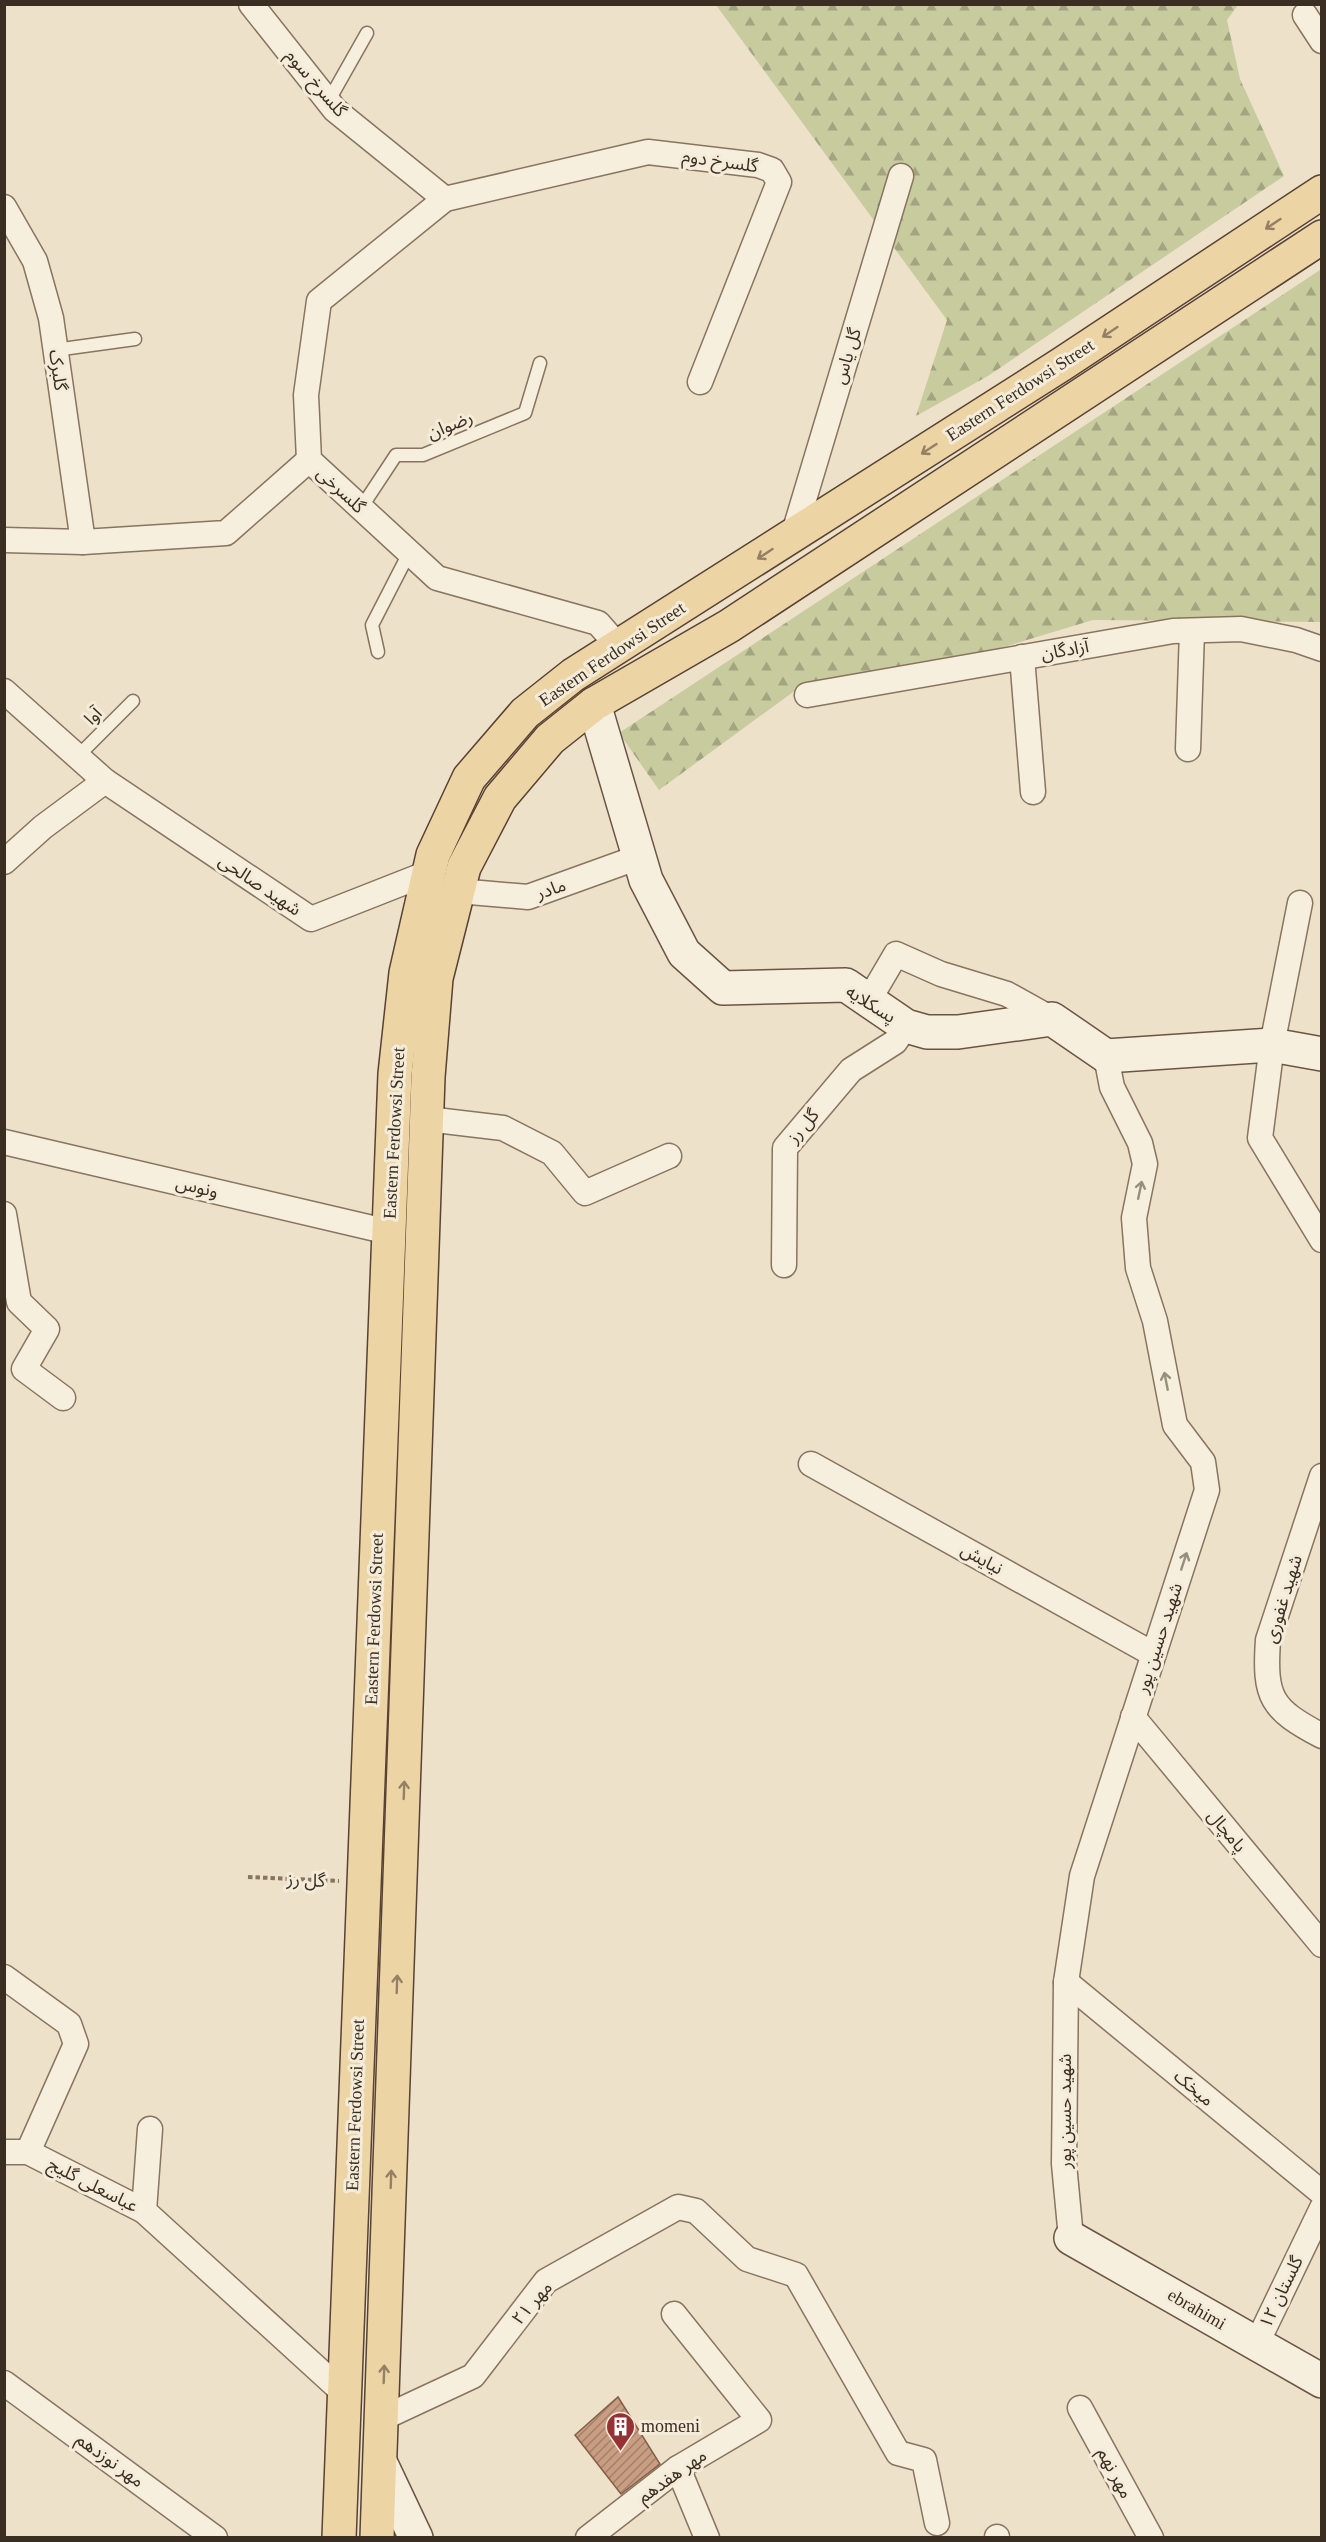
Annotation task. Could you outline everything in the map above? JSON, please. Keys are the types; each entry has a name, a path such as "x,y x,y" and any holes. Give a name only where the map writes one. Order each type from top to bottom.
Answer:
{"main road":[{"name":"Eastern Ferdowsi Street","path":"339,2538 395,1074 406,973 433,855 469,778 525,713 573,675 1062,363 1322,192"},
{"name":"Eastern Ferdowsi Street","path":"377,2538 427,1119 436,978 464,867 500,798 550,739 594,704 729,626 1322,237"},
{"path":"1062,363 1080,395"}],"street":[{"name":"گلسرخ سوم","path":"251,4 335,110 445,199"},
{"path":"1305,15 1322,41"},
{"name":"گلسرخ دوم","path":"445,199 648,152 758,165 772,170 779,182 700,382"},
{"name":"گل یاس","path":"793,536 901,176"},
{"name":"گلسرخی","path":"445,199 319,302 306,395 309,460 437,578 598,623 619,647"},
{"name":"گلبرک","path":"4,207 35,261 51,318 83,542"},
{"path":"4,540 83,542 226,533 309,460"},
{"name":"آزادگان","path":"807,695 1173,631 1241,629 1296,640 1322,650"},
{"path":"1188,749 1192,631"},
{"path":"1022,657 1033,792"},
{"name":"شهید صالحی","path":"4,691 105,781 311,919 428,873"},
{"name":"پسکلایه","path":"594,704 646,880 684,953 723,988 846,985 906,1026 927,1032 958,1032 1052,1020"},
{"path":"4,862 43,827 105,781"},
{"name":"مادر","path":"458,891 528,897 639,857"},
{"path":"1300,903 1272,1045 1260,1138 1322,1240"},
{"path":"868,1000 896,954 941,974 1007,994 1052,1020 1106,1056 1272,1045 1322,1054"},
{"name":"گل رز","path":"784,1264 785,1148 851,1070 895,1042 906,1026"},
{"name":"شهید حسین پور","path":"1071,2238 1064,2164 1066,1982 1082,1876 1207,1490 1203,1462 1175,1425 1155,1321 1138,1268 1134,1218 1145,1164 1140,1143 1112,1087 1106,1056"},
{"path":"427,1119 503,1128 552,1153 585,1193 669,1156"},
{"name":"ونوس","path":"4,1142 389,1232"},
{"path":"4,1214 12,1303 47,1329 24,1369 63,1398"},
{"name":"نیایش","path":"811,1464 1153,1654"},
{"name":"شهید غفوری","path":"1322,1476 1268,1640 1267,1660 1268,1689 1281,1708 1290,1719 1322,1736"},
{"name":"پامچال","path":"1133,1717 1322,1945"},
{"name":"عباسعلی گلیج","path":"4,1977 69,2024 76,2044 16,2152 144,2211 344,2393"},
{"name":"میخک","path":"1066,1982 1322,2193"},
{"path":"144,2211 150,2129"},
{"name":"مهر ۲۱","path":"383,2418 473,2376 546,2282 678,2207 696,2211 747,2259 796,2275 898,2452 924,2460 937,2523"},
{"name":"گلستان ۱۲","path":"1257,2343 1322,2208"},
{"name":"ebrahimi","path":"1071,2238 1322,2381"},
{"name":"مهر هفدهم","path":"588,2538 678,2468 759,2420 674,2314"},
{"name":"مهر نوزدهم","path":"4,2383 215,2538"},
{"name":"مهر نهم","path":"1080,2408 1151,2538"},
{"path":"381,2464 416,2538"},
{"path":"678,2468 707,2538"}],"lane":[{"path":"328,102 367,33"},
{"path":"55,350 135,339"},
{"name":"رضوان","path":"361,508 396,455 423,455 525,414 540,363"},
{"path":"378,652 372,625 409,553"},
{"name":"آوا","path":"78,756 133,701"}],"path":[{"name":"گل رز","path":"248,1877 364,1882"}],"green space":[{"path":"716,5 1238,5 1227,20 1240,79 1284,176 988,376 916,416 947,320"},
{"path":"1320,270 1321,622 1093,620 994,650 800,687 659,790 619,733"}],"building":[{"name":"momeni","path":"618,2397 660,2464 621,2494 575,2435"}],"place":[{"name":"momeni","path":"620,2452"}]}
